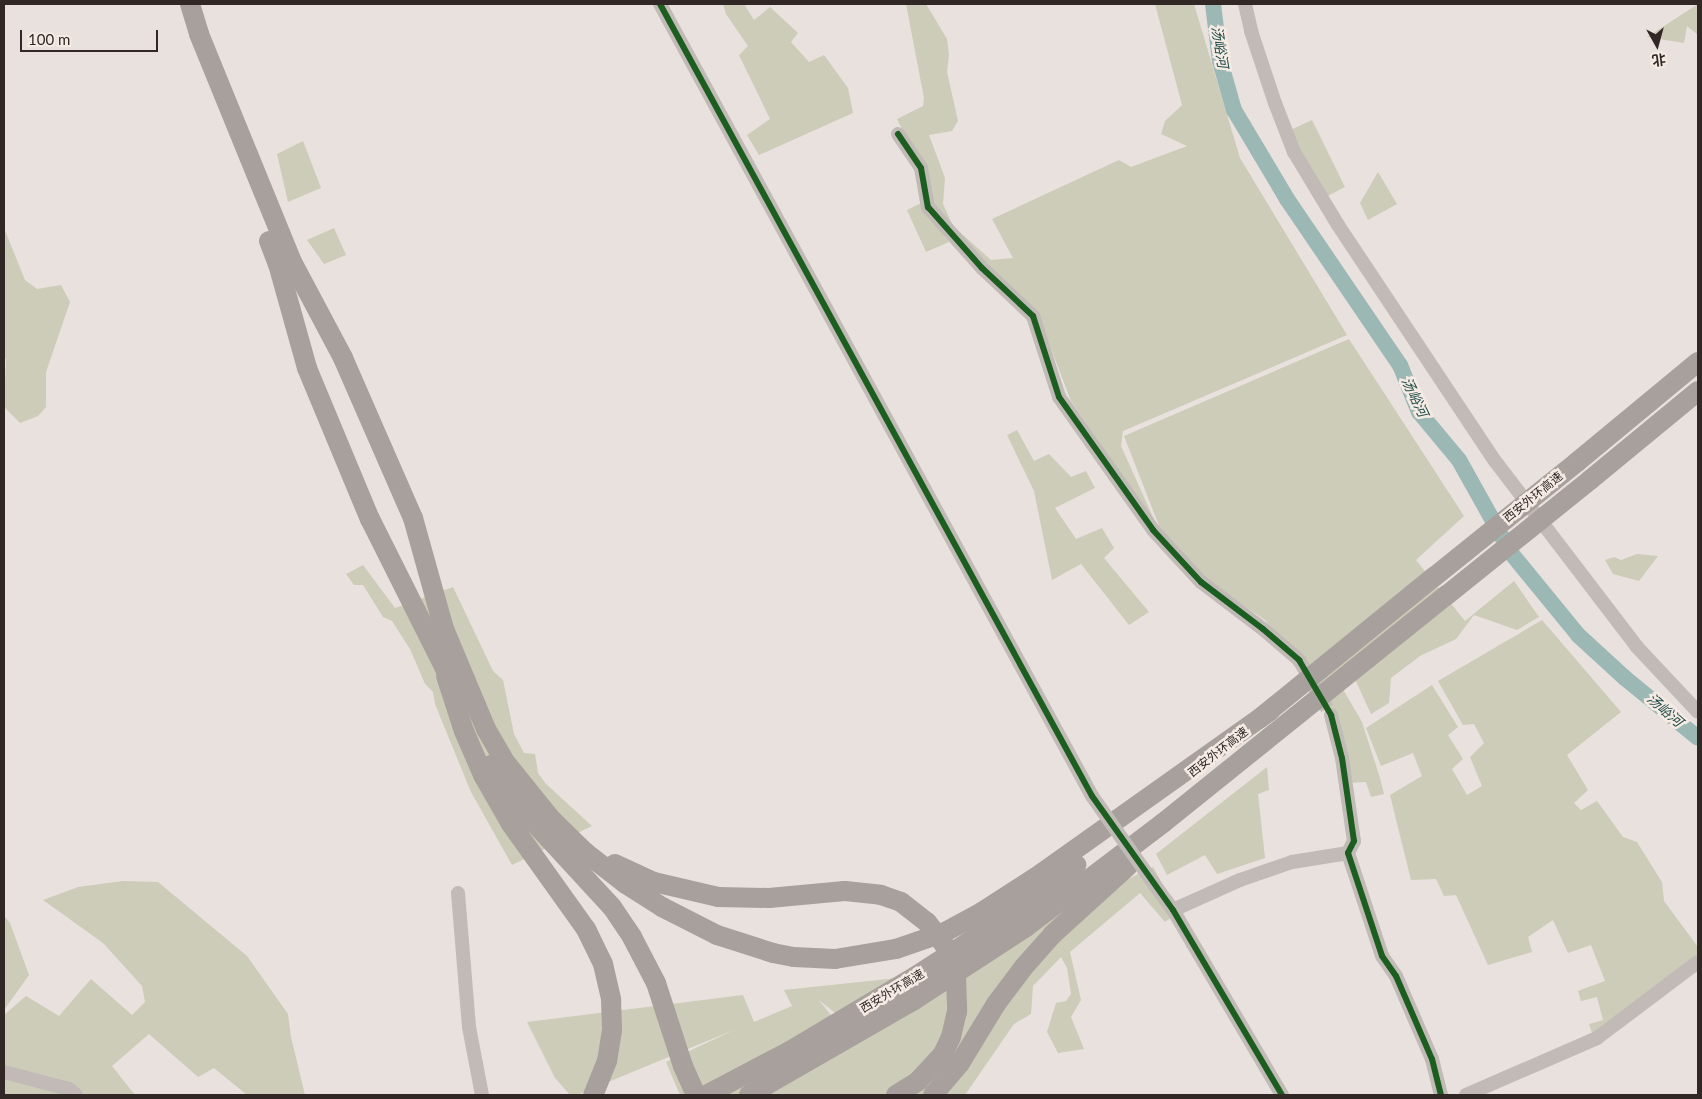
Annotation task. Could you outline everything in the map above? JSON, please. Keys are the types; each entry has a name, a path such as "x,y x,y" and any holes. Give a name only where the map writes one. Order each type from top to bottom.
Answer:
{"highway":[{"path":"178,4 188,38 278,264 307,368 370,519 438,653 478,739 502,781 540,830 612,907 632,937 656,983 688,1080 696,1095"},
{"path":"190,4 199,34 291,260 343,358 413,518 444,629 486,729 506,763 551,819 586,853 626,884 669,911 717,936 755,949 794,957 816,959 853,958 896,949 924,940 982,912 1042,873 1270,711"},
{"name":"西安外环高速","path":"706,1095 876,1001 1012,914 1270,711 1698,362"},
{"name":"西安外环高速","path":"750,1095 914,1000 1026,927 1107,867 1590,480 1698,391"},
{"path":"438,653 464,731 482,775 511,824 586,928 603,964 611,1000 612,1030 606,1060 593,1095"},
{"path":"933,1095 960,1063 1011,983 1053,934 1253,750"},
{"path":"551,819 598,854 624,869 654,882 682,890 740,898 851,892 881,895 900,902 927,922 945,946 956,977 957,1011 951,1037 943,1054 918,1081 896,1095"}],"street":[{"path":"660,4 1092,796 1172,910 1282,1095"},
{"path":"1245,4 1257,49 1294,152 1338,225 1495,461 1637,647 1698,712"},
{"path":"898,134 921,168 928,207 982,268 1033,316 1060,397 1153,530 1201,582 1263,629 1299,660"},
{"path":"1331,715 1342,758 1354,841 1348,854 1382,956 1396,976 1432,1059 1441,1095"},
{"path":"1172,910 1240,880 1292,862 1348,854"},
{"path":"458,893 469,1027 482,1095"},
{"path":"1466,1095 1597,1038 1698,962"},
{"path":"4,1072 69,1089 76,1095"}],"green space":[{"path":"723,4 744,4 754,20 770,7 798,33 791,42 809,62 824,55 848,88 853,113 759,155 747,135 770,119 739,55 748,46 726,14"},
{"path":"906,4 926,4 947,39 949,55 947,72 958,121 952,131 929,135 945,178 943,204 953,226 991,260 1013,258 992,219 1119,160 1131,167 1187,146 1161,134 1165,121 1182,105 1155,4 1194,4 1240,158 1347,335 1123,431 1121,446 1157,526 1071,401 1037,312 943,235 949,242 926,252 907,210 925,201 925,175 897,119 923,106 924,98"},
{"path":"1698,4 1698,35 1687,26 1684,43 1647,37"},
{"path":"1312,120 1345,187 1318,201 1282,134"},
{"path":"303,141 321,188 288,202 277,154"},
{"path":"1378,172 1397,204 1368,220 1360,203"},
{"path":"4,228 25,280 37,289 61,285 70,302 46,372 46,407 38,416 20,423 4,407 6,360 4,356"},
{"path":"334,228 346,255 324,264 307,240"},
{"path":"1349,339 1464,516 1416,560 1465,621 1514,581 1539,617 1517,630 1474,615 1456,639 1420,656 1391,678 1389,703 1371,714 1352,673 1337,679 1362,722 1380,778 1384,794 1371,797 1366,782 1346,783 1341,740 1308,672 1265,620 1204,579 1161,531 1124,436"},
{"path":"1017,430 1034,461 1049,454 1071,477 1086,471 1095,488 1055,508 1076,539 1102,528 1114,548 1104,558 1149,612 1129,625 1081,564 1052,580 1034,491 1007,435"},
{"path":"1637,554 1658,556 1639,581 1613,574 1605,560 1614,557 1621,560"},
{"path":"363,565 395,608 453,587 493,671 503,680 514,734 524,753 535,754 538,773 546,784 592,826 512,865 471,792 435,704 433,692 425,684 410,649 392,621 383,617 363,585 354,585 346,574"},
{"path":"1542,620 1621,712 1567,755 1588,790 1574,803 1581,810 1597,801 1623,837 1637,842 1662,882 1664,901 1698,947 1698,963 1595,1041 1589,1024 1603,1020 1597,997 1581,1001 1578,991 1605,981 1591,945 1568,953 1553,920 1528,937 1532,952 1488,965 1456,895 1444,896 1436,879 1411,880 1390,795 1422,776 1413,753 1381,766 1366,728 1432,685 1458,727 1448,735 1463,759 1452,769 1467,795 1482,786 1470,757 1484,743 1474,724 1463,725 1438,681"},
{"path":"1267,767 1269,790 1258,794 1265,858 1217,874 1205,855 1167,875 1156,854"},
{"path":"1153,867 1178,912 1165,922 1140,893 1070,952 1081,1000 1071,1017 1084,1049 1058,1053 1047,1032 1056,1003 1066,1001 1071,994 1067,968 1061,957 1033,986 1031,1014 1014,1024 965,1095 680,1095 666,1062 736,1029 577,1095 570,1095 555,1078 527,1022 743,995 754,1022 792,1006 784,990 907,977 835,1013 819,1000 834,1019"},
{"path":"123,881 158,882 247,956 288,1014 291,1037 305,1095 247,1095 214,1068 198,1077 149,1034 112,1066 135,1095 4,1095 4,1015 26,996 59,1016 91,979 132,1015 145,1002 142,986 103,943 43,900 78,887"},
{"path":"4,916 10,923 29,975 4,1010"}],"waterway":[{"name":"汤峪河","path":"1213,4 1220,61 1234,110 1287,199 1400,365 1419,412 1459,460 1511,553 1578,635 1625,678 1698,738"}],"tunnel":[{"path":"1299,660 1331,715"}],"cycle path":[{"path":"660,4 1092,796 1173,910 1282,1095"},
{"path":"898,134 921,168 928,207 982,268 1033,316 1059,397 1153,530 1201,582 1263,629 1299,660 1331,715 1342,758 1354,841 1348,853 1382,956 1396,976 1432,1059 1441,1095"}]}
